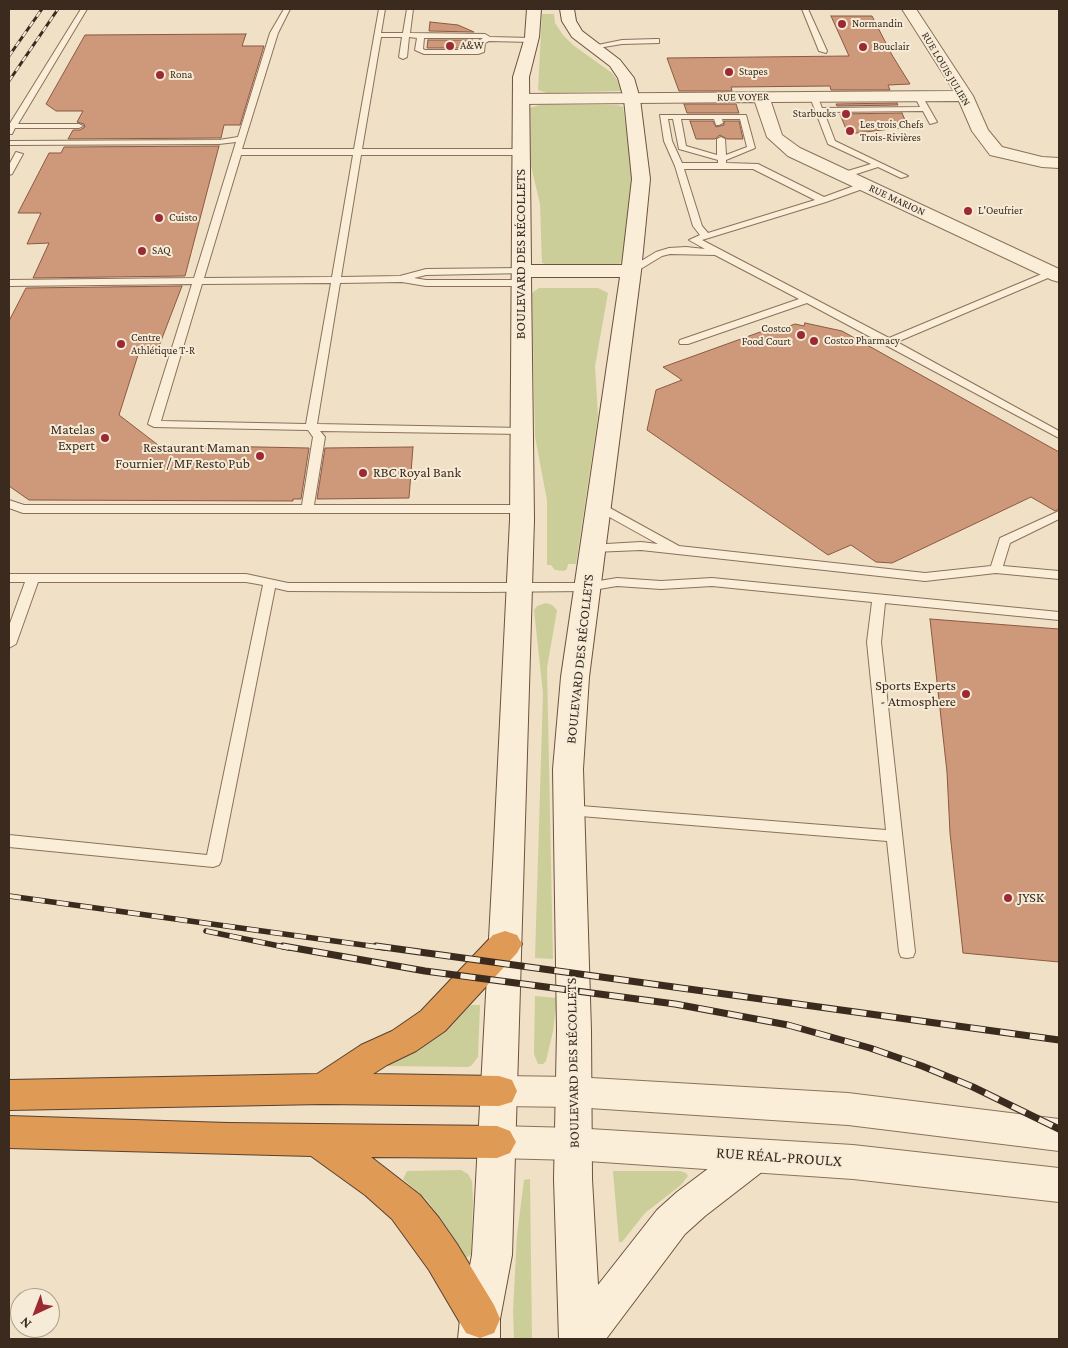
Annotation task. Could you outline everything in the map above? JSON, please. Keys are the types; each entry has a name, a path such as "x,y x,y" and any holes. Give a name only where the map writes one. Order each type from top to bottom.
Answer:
{"highway":[{"path":"323,1089 374,1055 404,1041 428,1025 450,1005 505,944"},
{"path":"9,1095 323,1089 499,1092"},
{"path":"9,1132 228,1140 497,1142"},
{"path":"318,1140 378,1184 406,1208 439,1251 480,1329"}],"main road":[{"name":"BOULEVARD DES RÉCOLLETS","path":"480,1329 492,1255 520,587 522,509 521,99 522,69 531,40 534,9"},
{"name":"BOULEVARD DES RÉCOLLETS","path":"567,9 574,30 592,47 612,60 623,72 632,99 641,179 630,277 575,677 568,769 574,1092 573,1144 580,1339"},
{"name":"RUE LOUIS JULIEN","path":"908,9 965,96 980,131 996,151 1042,162 1059,163"},
{"name":"RUE VOYER","path":"521,99 761,97 816,103 922,102 965,96"},
{"name":"RUE MARION","path":"761,97 775,137 794,152 1057,273"},
{"path":"522,277 630,277"},
{"path":"499,1092 574,1092 848,1109 1059,1136"},
{"name":"RUE RÉAL-PROULX","path":"497,1142 573,1144 904,1166 1059,1185"},
{"path":"580,1339 671,1222 691,1204 754,1156"}],"lane":[{"path":"11,129 84,9"},
{"path":"287,9 274,33 154,424 522,431"},
{"path":"308,508 319,437 311,426 382,9"},
{"path":"403,57 410,9"},
{"path":"805,9 823,51"},
{"path":"377,35 485,36 488,39"},
{"path":"421,35 419,50 424,52 478,52 481,50 481,42 488,39 531,40"},
{"path":"592,47 622,42 656,41"},
{"path":"922,102 933,122"},
{"path":"816,103 831,142 904,176"},
{"path":"677,117 682,147 722,162 750,148 743,117 718,120 696,120 677,117 663,117 668,141 679,166 698,226 706,236"},
{"path":"11,129 79,126"},
{"path":"9,143 219,142 242,139"},
{"path":"721,139 722,162"},
{"path":"700,144 701,150 722,162"},
{"path":"238,152 521,152"},
{"path":"9,172 19,154"},
{"path":"679,166 722,162 755,166 823,200"},
{"path":"844,175 879,164"},
{"path":"865,185 694,240 808,298 1059,435"},
{"path":"630,277 659,254 668,251 698,250 723,254"},
{"path":"889,342 1057,273"},
{"path":"9,283 402,279 426,284 522,277"},
{"path":"684,342 808,298"},
{"path":"9,504 23,509 522,509"},
{"path":"598,506 678,550"},
{"path":"996,569 1004,541 1059,514"},
{"path":"592,548 633,546 925,577 996,569 1059,575"},
{"path":"9,578 246,578 288,587 587,587 617,582 661,585 712,582 1059,616"},
{"path":"9,644 33,578"},
{"path":"9,841 213,861 270,583"},
{"path":"879,597 874,642 907,952"},
{"path":"568,810 895,836"}],"green space":[{"path":"542,14 554,14 555,23 563,35 573,45 612,73 621,91 547,93 538,90"},
{"path":"540,105 617,105 623,107 631,161 631,193 622,261 619,264 551,266 542,263 540,204 531,166 530,108"},
{"path":"539,288 598,288 608,293 595,366 598,416 576,564 568,564 567,569 564,571 555,570 551,565 547,565 547,500 535,437 532,294"},
{"path":"546,603 552,605 557,610 547,668 553,959 535,958 543,693 534,610 537,606"},
{"path":"535,996 557,998 553,1031 546,1061 543,1064 538,1064 534,1054"},
{"path":"471,1005 480,1005 478,1057 472,1065 468,1067 387,1065 438,1035"},
{"path":"461,1170 468,1174 472,1181 471,1254 468,1257 465,1257 427,1200 403,1179 407,1171"},
{"path":"613,1171 680,1171 688,1176 681,1185 645,1213 622,1242 619,1242"},
{"path":"530,1179 532,1339 514,1339 513,1311 517,1235 524,1180"}],"building":[{"path":"831,16 872,16 892,55 910,84 888,85 890,90 831,90 830,86 731,87 732,91 679,91 667,58 849,56"},
{"path":"430,22 458,25 474,32 429,31"},
{"name":"Rona","path":"246,34 242,46 264,46 240,125 224,125 221,138 68,139 73,130 80,130 85,127 84,124 77,122 83,111 56,111 46,104 85,35"},
{"name":"A&W","path":"428,40 473,40 473,48 427,48"},
{"path":"897,103 898,105 837,106 836,104"},
{"path":"684,104 736,104 739,113 687,113"},
{"path":"902,113 908,127 848,134 840,114"},
{"path":"690,121 713,121 716,127 724,125 724,121 739,121 743,139 727,139 720,135 715,139 696,139"},
{"path":"219,146 185,276 33,278 49,243 27,244 41,213 18,213 49,153 61,153 64,147"},
{"path":"182,286 156,354 138,355 119,415 158,445 309,448 301,499 293,499 293,501 29,500 9,486 9,321 26,288"},
{"path":"805,323 842,331 1059,452 1059,509 1055,511 1031,497 892,563 876,562 851,545 828,555 647,430 656,390 682,380 663,367 763,331 768,334 795,324 804,326"},
{"name":"RBC Royal Bank","path":"413,447 409,498 317,499 325,448"},
{"path":"930,619 1059,629 1059,962 963,953 950,833 947,772"}],"railway":[{"path":"9,56 42,9"},
{"path":"9,81 58,9"},
{"path":"9,896 385,948"},
{"path":"206,931 289,948"},
{"path":"283,946 425,971 675,1004 788,1025 870,1048 922,1066 973,1087 1059,1129"},
{"path":"376,946 1059,1040"}],"place":[{"name":"Normandin","path":"842,24"},
{"name":"A&W","path":"450,46"},
{"name":"Bouclair","path":"863,47"},
{"name":"Stapes","path":"729,72"},
{"name":"Rona","path":"160,75"},
{"name":"Starbucks","path":"846,114"},
{"name":"Les trois Chefs Trois-Rivières","path":"850,131"},
{"name":"L'Oeufrier","path":"968,211"},
{"name":"Cuisto","path":"159,218"},
{"name":"SAQ","path":"142,251"},
{"name":"Costco Food Court","path":"801,335"},
{"name":"Costco Pharmacy","path":"814,341"},
{"name":"Centre Athlétique T-R","path":"121,344"},
{"name":"Matelas Expert","path":"105,438"},
{"name":"Restaurant Maman Fournier / MF Resto Pub","path":"260,456"},
{"name":"RBC Royal Bank","path":"363,473"},
{"name":"Sports Experts - Atmosphere","path":"966,694"},
{"name":"JYSK","path":"1008,898"}]}
